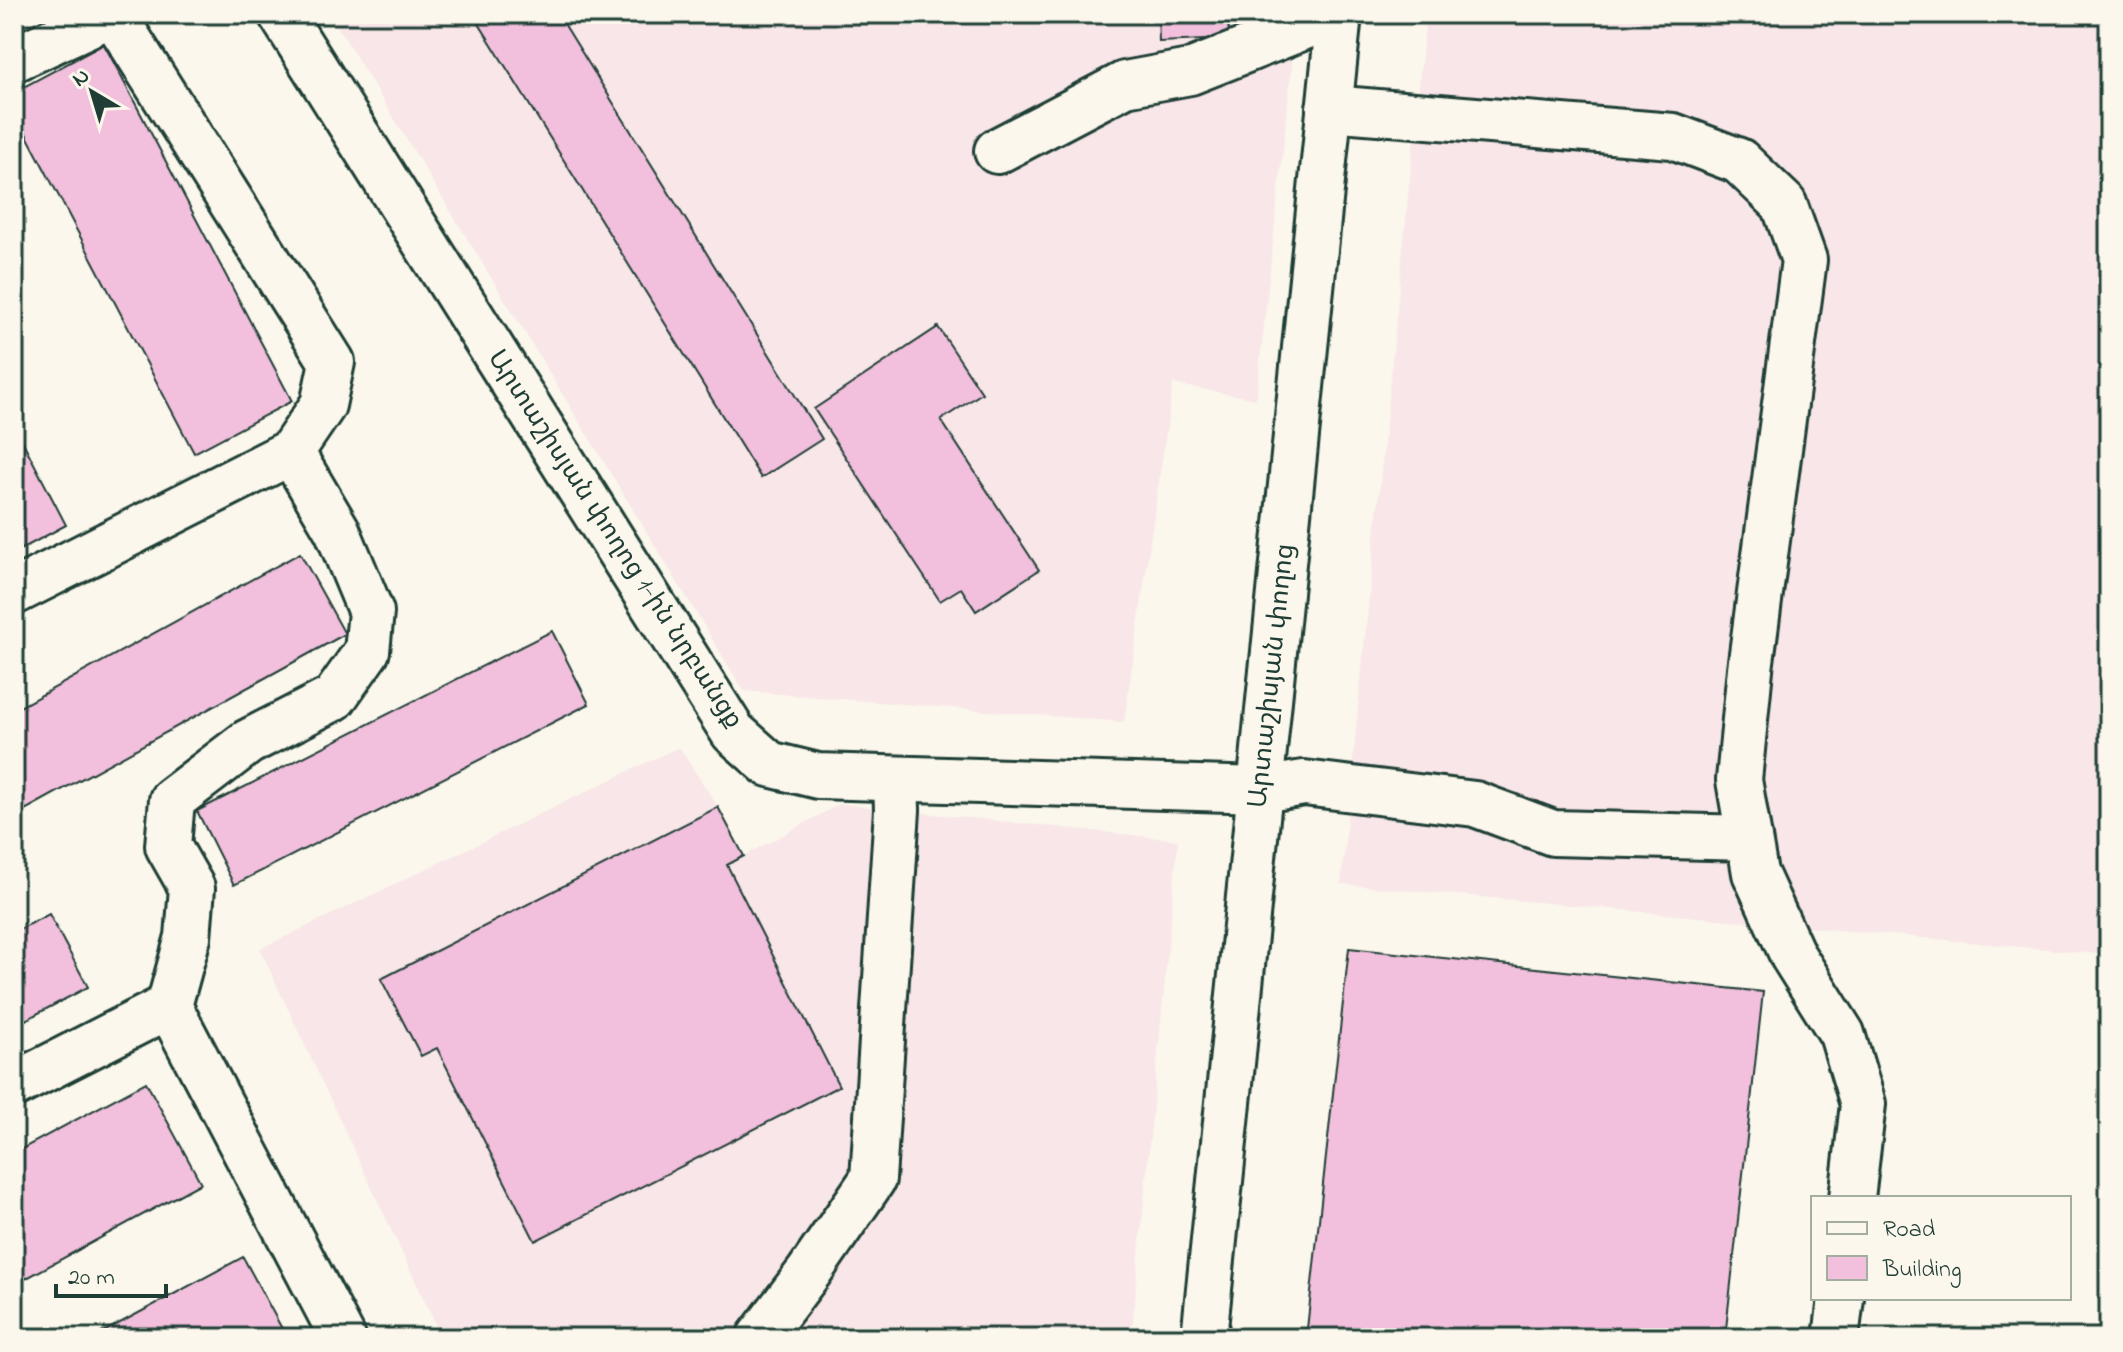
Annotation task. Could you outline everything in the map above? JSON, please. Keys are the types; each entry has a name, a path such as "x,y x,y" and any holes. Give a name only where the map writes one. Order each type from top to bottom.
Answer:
{"street":[{"path":"14,59 112,14 332,362 323,405 291,452 14,592"},
{"name":"Արտաշիսյան փողոց 1-ին նրբանցք","path":"281,14 733,732 769,764 818,776 896,779 1261,790 1304,783 1475,804 1553,833 1749,838"},
{"path":"997,151 1125,84 1190,72 1338,14"},
{"name":"Արտաշիսյան փողոց","path":"1204,1338 1338,14"},
{"path":"1329,108 1673,136 1739,161 1784,204 1804,260 1750,669 1739,780 1755,873 1793,956 1842,1034 1863,1104 1852,1196"},
{"path":"291,452 337,530 371,612 367,651 334,698 248,742 172,800 168,846 192,888 188,937 169,1006 343,1338"},
{"path":"759,1338 873,1179 896,825 896,779"},
{"path":"14,1085 169,1006"},
{"path":"1836,1338 1841,1300"}],"shaded area":[{"path":"330,14 1295,14 1256,399 1173,384 1124,722 744,691"},
{"path":"1426,14 2109,14 2109,955 1341,884"},
{"path":"679,747 718,807 744,856 840,804 1178,840 1131,1338 442,1338 260,949"}],"building":[{"path":"473,14 558,14 822,439 761,478"},
{"path":"1158,14 1228,14 1229,39 1159,42"},
{"path":"104,44 292,401 194,453 14,111 14,92"},
{"path":"938,327 982,393 941,420 1039,570 976,611 961,588 940,601 814,409"},
{"path":"14,425 66,525 14,553"},
{"path":"300,553 345,634 14,816 14,710"},
{"path":"552,631 589,704 234,885 197,811"},
{"path":"718,807 744,856 727,865 839,1086 535,1241 437,1048 421,1056 381,979"},
{"path":"49,914 88,987 14,1026 14,932"},
{"path":"1349,948 1763,992 1725,1338 1306,1338"},
{"path":"146,1082 201,1183 14,1285 14,1153"},
{"path":"243,1257 287,1338 92,1338"}]}
